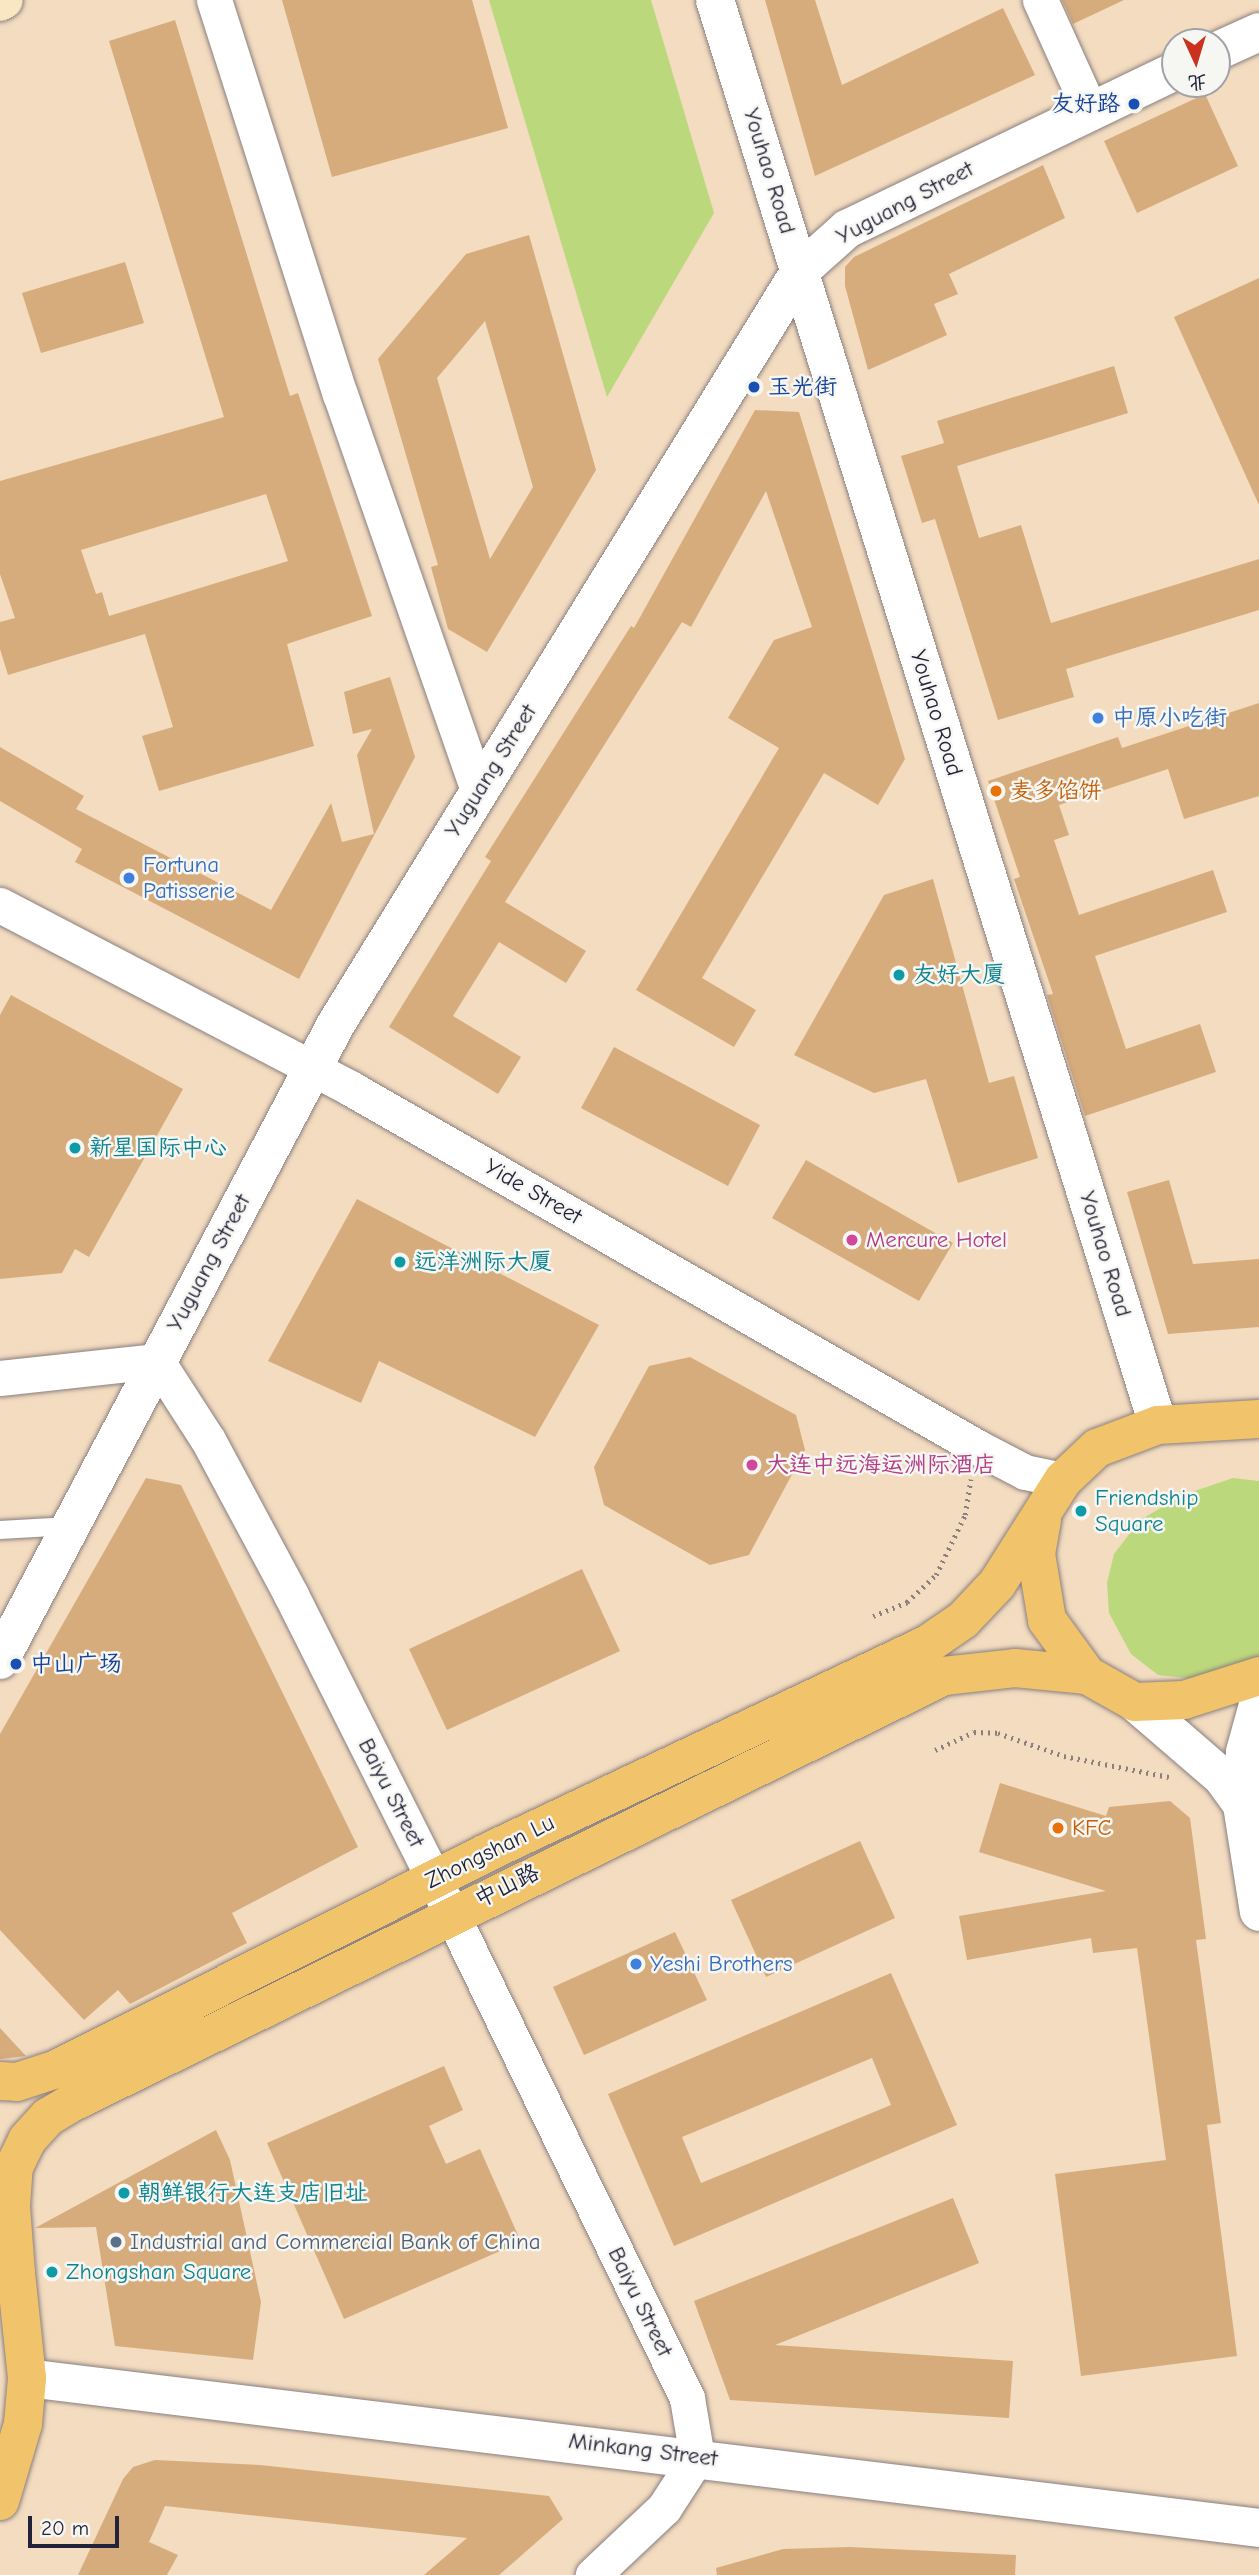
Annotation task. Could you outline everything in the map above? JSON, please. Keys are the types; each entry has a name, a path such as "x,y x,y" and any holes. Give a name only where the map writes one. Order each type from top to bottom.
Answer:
{"main road":[{"path":"1087,1675 936,1660 963,1620 996,1584 1054,1495 1097,1448 1158,1425 1259,1419"},
{"path":"1054,1495 1036,1554 1044,1608 1062,1644 1087,1675 1135,1702 1184,1700 1259,1676"},
{"name":"Zhongshan Lu","path":"65,2085 434,1879 936,1660"},
{"name":"中山路","path":"65,2085 451,1913 936,1660"},
{"path":"0,2081 65,2085 41,2124 27,2140 14,2167 11,2206 27,2378 23,2424 0,2501"},
{"path":"0,2216 16,2273"}],"street":[{"path":"214,0 340,394 478,790"},
{"name":"Youhao Road","path":"715,0 1158,1425"},
{"path":"1040,0 1090,110"},
{"path":"1231,45 1259,32"},
{"name":"Yuguang Street","path":"0,1660 311,1068 478,790 800,271 847,229 1161,77"},
{"name":"Yide Street","path":"0,905 311,1068 1025,1472 1054,1495"},
{"path":"0,1378 157,1361"},
{"name":"Baiyu Street","path":"157,1361 208,1440 291,1595 451,1913 687,2398 696,2457"},
{"path":"1259,1701 1232,1791 1259,1912"},
{"path":"1135,1702 1232,1791"},
{"name":"Minkang Street","path":"27,2378 696,2457 1259,2528"},
{"path":"593,2575 664,2508 696,2457"}],"lane":[{"path":"0,1530 70,1526"}],"path":[{"path":"873,1616 907,1602 936,1575 965,1515 977,1447"},
{"path":"935,1750 974,1732 998,1733 1064,1756 1232,1791"}],"green space":[{"path":"489,0 651,0 714,213 607,397"},
{"path":"1233,1478 1259,1481 1259,1660 1203,1680 1158,1675 1131,1654 1109,1613 1107,1583 1114,1554 1140,1520 1183,1495"}],"building":[{"path":"282,0 472,0 508,128 332,177"},
{"path":"765,0 815,0 842,85 1003,8 1035,75 815,176"},
{"path":"1062,0 1124,0 1073,24"},
{"path":"175,20 290,396 298,393 372,616 287,644 314,746 159,791 142,736 173,727 145,634 8,675 0,649 0,622 15,618 0,574 0,481 224,417 109,41","holes":["266,494 288,561 109,616 102,592 96,594 81,550"]},
{"path":"1196,98 1207,98 1238,166 1137,213 1104,141"},
{"path":"1043,165 1065,218 949,274 958,294 934,304 947,335 868,370 845,286 845,267 854,257"},
{"path":"529,235 596,470 487,652 448,629 431,567 438,565 378,359 466,254","holes":["485,321 533,487 490,559 437,378"]},
{"path":"125,262 144,323 41,353 22,293"},
{"path":"1259,278 1259,505 1174,317"},
{"path":"1114,366 1128,413 957,466 979,538 1021,525 1051,623 1259,559 1259,610 1066,669 1074,697 998,720 935,519 922,523 901,456 944,443 937,421"},
{"path":"755,410 799,412 905,759 878,805 824,773 702,978 756,1010 734,1047 636,990 779,748 728,718 774,640 812,627 766,491 691,627 682,622 505,902 586,951 566,983 499,942 453,1016 521,1057 498,1094 389,1027 491,861 485,857 631,626 634,628"},
{"path":"390,677 415,757 299,979 75,862 82,849 0,801 0,747 84,796 76,809 271,910 331,803 342,842 374,834 357,755 372,729 353,734 344,692"},
{"path":"1259,703 1259,796 1184,819 1168,769 1059,805 1069,835 1054,840 1079,915 1213,870 1227,912 1095,956 1126,1049 1200,1024 1216,1072 1085,1116 1047,995 1053,994 1014,879 1020,877 988,781 1118,737 1122,748"},
{"name":"友好大厦","path":"933,879 989,1083 1014,1076 1038,1158 958,1183 926,1079 874,1093 794,1055 884,895"},
{"name":"新星国际中心","path":"11,995 183,1089 89,1257 75,1249 62,1273 0,1279 0,1015"},
{"path":"614,1047 760,1125 728,1186 581,1108"},
{"path":"806,1160 953,1243 919,1301 772,1218"},
{"path":"1169,1180 1193,1264 1259,1259 1259,1327 1168,1334 1127,1192"},
{"name":"远洋洲际大厦","path":"357,1199 599,1325 535,1437 379,1361 361,1403 268,1361"},
{"path":"690,1357 796,1415 805,1450 749,1555 710,1565 604,1505 594,1467 649,1366"},
{"path":"146,1478 181,1485 358,1847 232,1913 247,1943 130,2004 118,1990 84,2020 0,1930 0,1734"},
{"path":"582,1569 620,1651 447,1730 409,1649"},
{"path":"1000,1783 1106,1816 1109,1807 1170,1801 1190,1818 1206,1939 1196,1940 1221,2123 1207,2125 1237,2356 1081,2376 1055,2174 1166,2160 1137,1948 1093,1953 1091,1938 967,1960 959,1916 1106,1891 979,1852"},
{"path":"860,1841 895,1918 766,1977 731,1900"},
{"path":"675,1932 707,2000 584,2055 553,1987"},
{"path":"891,1973 957,2125 674,2246 608,2094","holes":["872,2058 891,2105 701,2183 682,2137"]},
{"path":"0,2028 26,2056 0,2059"},
{"path":"444,2066 463,2110 429,2126 446,2164 480,2149 521,2242 344,2319 267,2143"},
{"path":"216,2130 230,2160 261,2302 253,2360 115,2346 96,2227 35,2228"},
{"path":"953,2198 979,2263 775,2345 1013,2361 1009,2418 730,2400 694,2301"},
{"path":"155,2460 260,2465 549,2496 563,2519 499,2575 424,2575 467,2538 165,2506 149,2542 178,2555 167,2575 78,2575 123,2479 133,2467"},
{"path":"849,2547 1016,2555 1015,2575 717,2575 716,2568 783,2549"}],"place":[{"name":"友好路","path":"1134,104"},
{"name":"玉光街","path":"754,387"},
{"name":"中原小吃街","path":"1098,718"},
{"name":"麦多馅饼","path":"996,791"},
{"name":"Fortuna Patisserie","path":"129,878"},
{"name":"友好大厦","path":"899,975"},
{"name":"新星国际中心","path":"75,1148"},
{"name":"Mercure Hotel","path":"852,1240"},
{"name":"远洋洲际大厦","path":"400,1262"},
{"name":"大连中远海运洲际酒店","path":"752,1465"},
{"name":"Friendship Square","path":"1081,1511"},
{"name":"中山广场","path":"16,1664"},
{"name":"KFC","path":"1058,1828"},
{"name":"Yeshi Brothers","path":"636,1964"},
{"name":"朝鲜银行大连支店旧址","path":"124,2193"},
{"name":"Industrial and Commercial Bank of China","path":"116,2242"},
{"name":"Zhongshan Square","path":"52,2272"}]}
